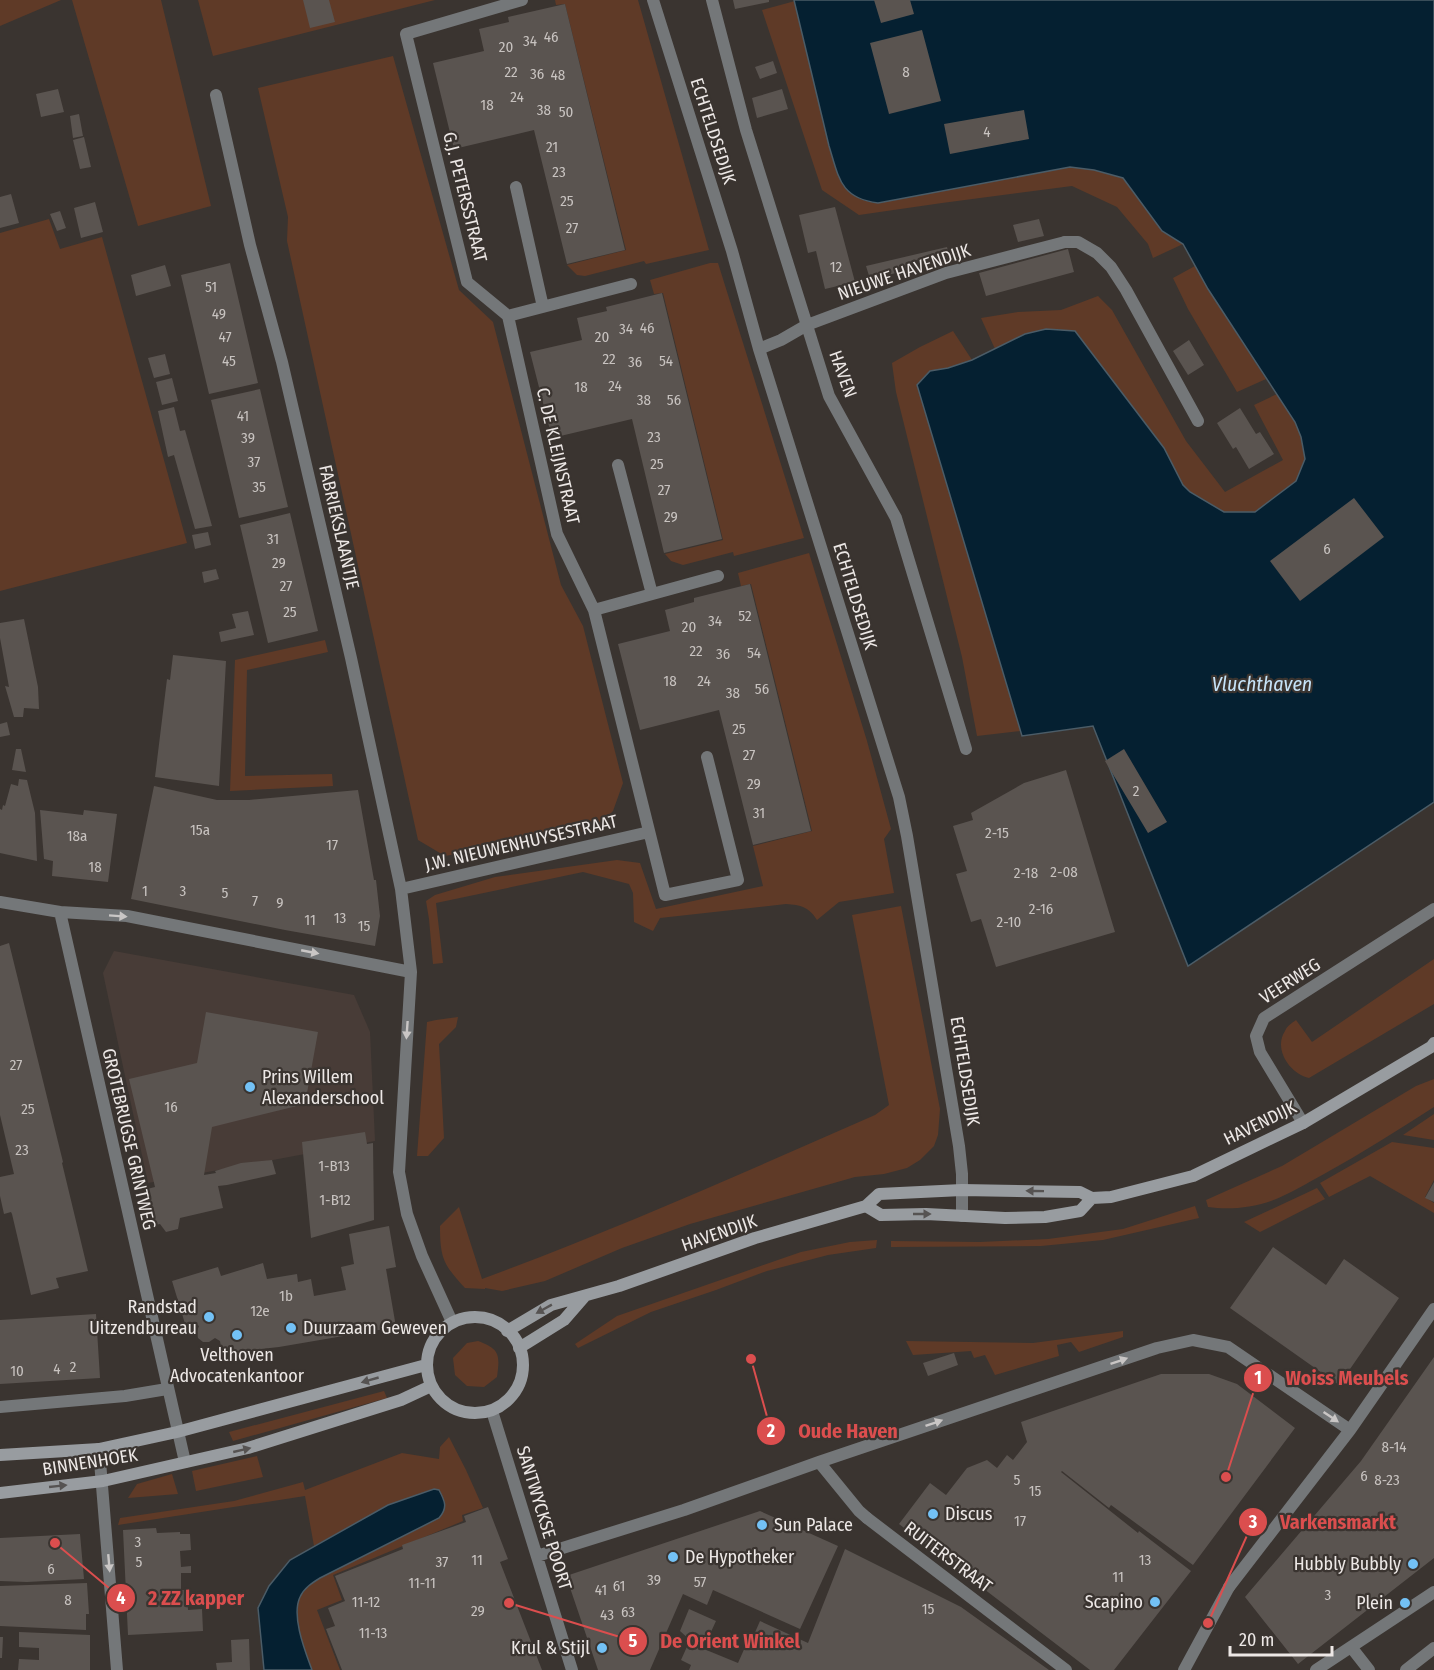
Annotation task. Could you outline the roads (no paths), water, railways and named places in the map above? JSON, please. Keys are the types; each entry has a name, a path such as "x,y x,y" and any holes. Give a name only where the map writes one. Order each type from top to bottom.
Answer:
{"main road":[{"name":"HAVENDIJK","path":"507,1331 551,1305 619,1286 755,1238 866,1206 879,1194 962,1190 1080,1192 1092,1198 1111,1197 1193,1176 1303,1123 1433,1046"},
{"name":"HAVENDIJK","path":"866,1206 881,1215 1045,1217 1080,1211 1092,1198"},
{"path":"519,1348 564,1320 584,1297"},
{"path":"474,1316 497,1322 507,1331 516,1340 523,1358 524,1369 522,1380 510,1399 492,1411 478,1414 465,1413 451,1408 440,1399 431,1386 426,1365 427,1354 440,1331 452,1322 474,1316"},
{"path":"177,1432 426,1365"},
{"path":"185,1462 248,1448 327,1424 401,1400 431,1386"},
{"name":"BINNENHOEK","path":"0,1455 99,1449 177,1432"},
{"name":"BINNENHOEK","path":"0,1493 103,1481 185,1462"}],"street":[{"name":"G.J. PETERSSTRAAT","path":"508,316 467,282 406,34 522,0"},
{"name":"ECHTELDSEDIJK","path":"652,0 732,251 759,349 899,797 956,1123 962,1174 962,1216"},
{"name":"HAVEN","path":"712,0 746,130 829,396 896,518 966,749"},
{"name":"FABRIEKSLAANTJE","path":"216,94 250,245 285,373 351,658 401,889 411,972 399,1172 407,1214 422,1256 452,1322"},
{"path":"516,187 543,307"},
{"name":"NIEUWE HAVENDIJK","path":"759,349 807,325 946,273 1065,242 1078,243 1097,253 1111,267 1198,421"},
{"path":"508,316 631,284"},
{"name":"C. DE KLEIJNSTRAAT","path":"508,316 557,534 594,610"},
{"path":"618,465 652,594"},
{"path":"707,757 738,880 665,895 594,610 718,576"},
{"name":"J.W. NIEUWENHUYSESTRAAT","path":"401,889 649,832"},
{"path":"0,902 60,912 127,916 411,972"},
{"name":"VEERWEG","path":"1303,1123 1260,1052 1257,1036 1264,1018 1434,909"},
{"name":"GROTEBRUGSE GRINTWEG","path":"60,912 185,1462"},
{"path":"1184,1670 1229,1587 1350,1430 1434,1309"},
{"path":"537,1557 684,1510 1157,1348 1193,1340 1228,1347 1350,1430"},
{"path":"0,1407 125,1396 167,1389"},
{"name":"SANTWYCKSE POORT","path":"492,1411 572,1670"},
{"path":"99,1449 117,1670"},
{"name":"RUITERSTRAAT","path":"819,1462 867,1518 1066,1670"},
{"path":"1316,1670 1434,1592"},
{"path":"1351,1647 1370,1670"},
{"path":"1406,1670 1434,1648"}],"water":[{"name":"Vluchthaven","path":"794,0 1434,0 1434,802 1188,966 1093,726 1022,736 917,385 930,371 972,360 1025,334 1046,329 1075,331 1164,448 1183,485 1190,492 1224,512 1255,512 1296,481 1305,459 1301,437 1295,422 1208,289 1183,244 1162,231 1123,178 1094,170 1070,167 878,203 865,200 848,191 839,177 829,146"},
{"path":"434,1489 439,1490 445,1504 444,1511 439,1518 320,1578 308,1586 302,1594 298,1605 298,1623 312,1670 264,1670 258,1608 269,1586 290,1560 388,1505"}],"place":[{"name":"Prins Willem Alexanderschool","path":"250,1087"},
{"name":"Randstad Uitzendbureau","path":"209,1317"},
{"name":"Duurzaam Geweven","path":"291,1328"},
{"name":"Velthoven Advocatenkantoor","path":"237,1335"},
{"name":"Oude Haven","path":"751,1359"},
{"name":"Woiss Meubels","path":"1226,1477"},
{"name":"Discus","path":"933,1514"},
{"name":"Sun Palace","path":"762,1525"},
{"name":"2 ZZ kapper","path":"55,1543"},
{"name":"De Hypotheker","path":"673,1557"},
{"name":"Hubbly Bubbly","path":"1413,1564"},
{"name":"Scapino","path":"1155,1602"},
{"name":"De Orient Winkel","path":"509,1603"},
{"name":"Plein","path":"1405,1603"},
{"name":"Varkensmarkt","path":"1208,1623"},
{"name":"Krul & Stijl","path":"602,1648"}]}
